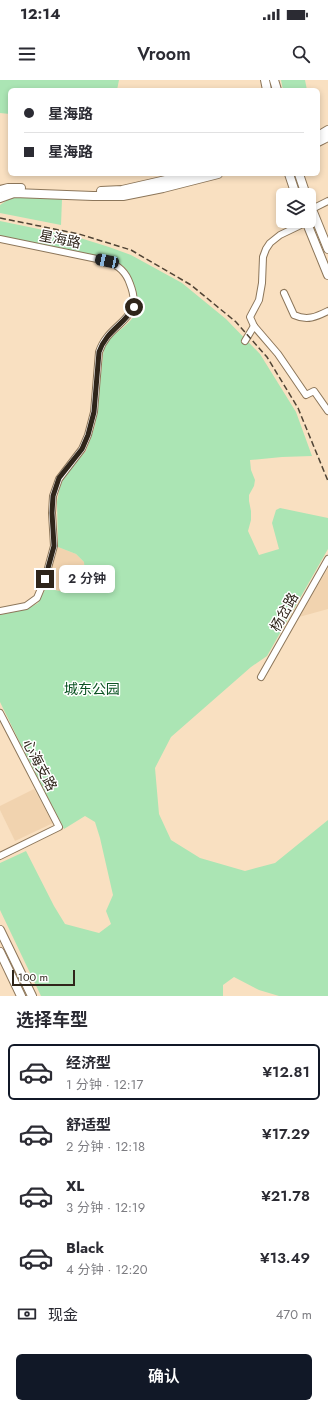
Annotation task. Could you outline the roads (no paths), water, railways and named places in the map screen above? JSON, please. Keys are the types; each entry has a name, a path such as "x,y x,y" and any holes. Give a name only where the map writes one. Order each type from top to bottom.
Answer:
{"main road":[{"path":"0,190 16,188 93,191 122,190 183,176"},
{"path":"0,198 14,193 123,196 210,176"},
{"path":"290,176 294,188"},
{"path":"300,176 304,188"},
{"path":"316,220 328,249"},
{"path":"310,228 328,275"},
{"path":"0,930 32,996"},
{"path":"0,952 21,996"}],"street":[{"path":"316,204 328,201"},
{"path":"294,228 280,235 270,243 266,249 259,300 250,316 254,326 278,354 306,395 314,391 328,411"},
{"name":"星海路","path":"0,239 107,261 116,265 127,276 134,296 134,307 130,314 106,336 99,352 94,412 82,449 59,478 53,496 52,513 54,546 45,579 37,598 26,606 0,611"},
{"path":"284,292 294,315 313,318 328,311"},
{"path":"245,340 254,326"},
{"name":"杨岔路","path":"261,677 328,559"},
{"name":"心海支路","path":"0,713 59,827 0,856"}],"railway":[{"path":"0,218 79,234 131,250 191,285 236,322 267,357 298,408 328,481"}],"park label":[{"name":"城东公园","path":"92,689"}]}
